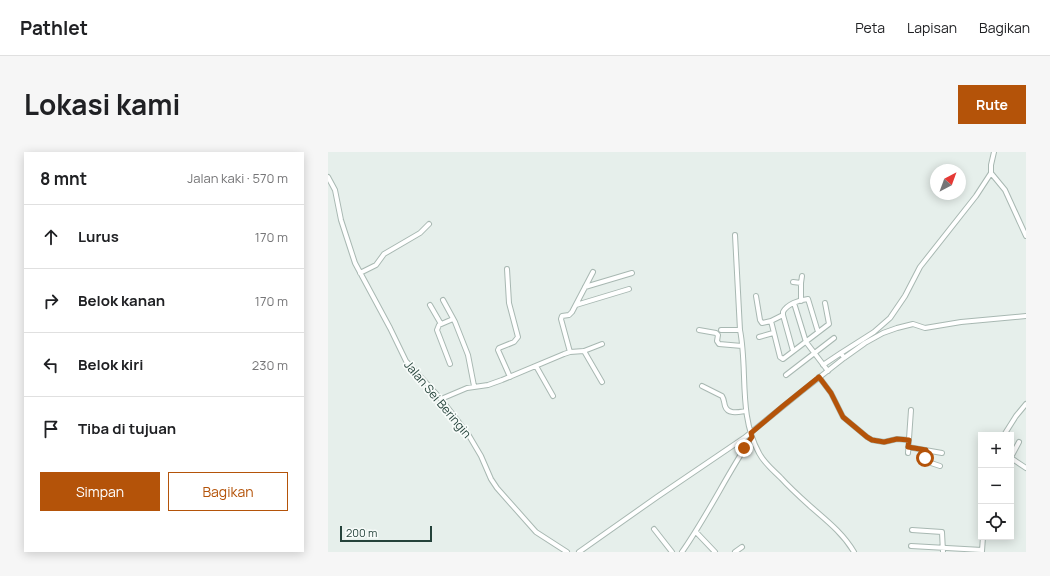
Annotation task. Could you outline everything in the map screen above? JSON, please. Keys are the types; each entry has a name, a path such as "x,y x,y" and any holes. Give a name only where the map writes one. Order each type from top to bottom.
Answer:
{"street":[{"path":"823,365 874,332 890,318 905,296 920,267 976,196 991,173 994,152"},
{"path":"991,173 1003,188 1026,236"},
{"name":"Jalan Sei Beringin","path":"328,177 335,190 348,244 360,273 406,361 441,399 473,441 491,479 497,488 536,532 567,552"},
{"path":"360,273 376,265 384,254 420,233 429,224"},
{"path":"735,235 744,398 751,435 758,452 767,464 799,496 837,530 854,552"},
{"path":"507,269 508,303 518,337 514,342 499,348 498,350 510,377"},
{"path":"570,352 560,319 562,316 570,314 576,306 593,272"},
{"path":"585,287 632,274"},
{"path":"801,301 802,276"},
{"path":"793,282 801,283"},
{"path":"576,306 629,288"},
{"path":"756,296 760,322 763,323 771,321 783,315"},
{"path":"793,351 783,315 784,309 794,303 807,299 818,332"},
{"path":"443,300 453,318 468,355 474,386"},
{"path":"794,303 806,342 828,371"},
{"path":"771,321 781,359 806,342 829,323 826,303"},
{"path":"430,306 441,324"},
{"path":"579,552 657,497 751,435 783,406 819,377 875,337 893,329 913,324 925,328 1026,316"},
{"path":"450,364 437,327 453,318"},
{"path":"699,330 716,333 718,335 717,341 719,344 742,346"},
{"path":"721,330 740,330"},
{"path":"759,337 773,333"},
{"path":"786,376 834,338"},
{"path":"441,399 474,386 495,383 570,352 584,351 602,344"},
{"path":"584,351 602,382"},
{"path":"841,353 844,358"},
{"path":"536,366 553,396"},
{"path":"819,377 831,393 843,417 867,437 872,440 884,442 897,439 909,440"},
{"path":"702,386 722,396 728,411 746,411"},
{"path":"1006,432 1026,404"},
{"path":"908,454 911,410"},
{"path":"682,552 696,532 751,435"},
{"path":"1014,452 1019,442"},
{"path":"908,447 942,453"},
{"path":"926,450 925,461 940,466"},
{"path":"1014,460 1025,467 1026,460"},
{"path":"654,529 672,552"},
{"path":"912,530 942,532 943,550"},
{"path":"696,532 715,552"},
{"path":"911,546 943,550 982,551 983,540"},
{"path":"735,552 742,547"}],"route":[{"path":"744,448 752,437 751,433 819,377 833,396 834,401 843,417 867,437 872,440 884,442 897,439 909,440 908,447 926,450 925,458"}]}
